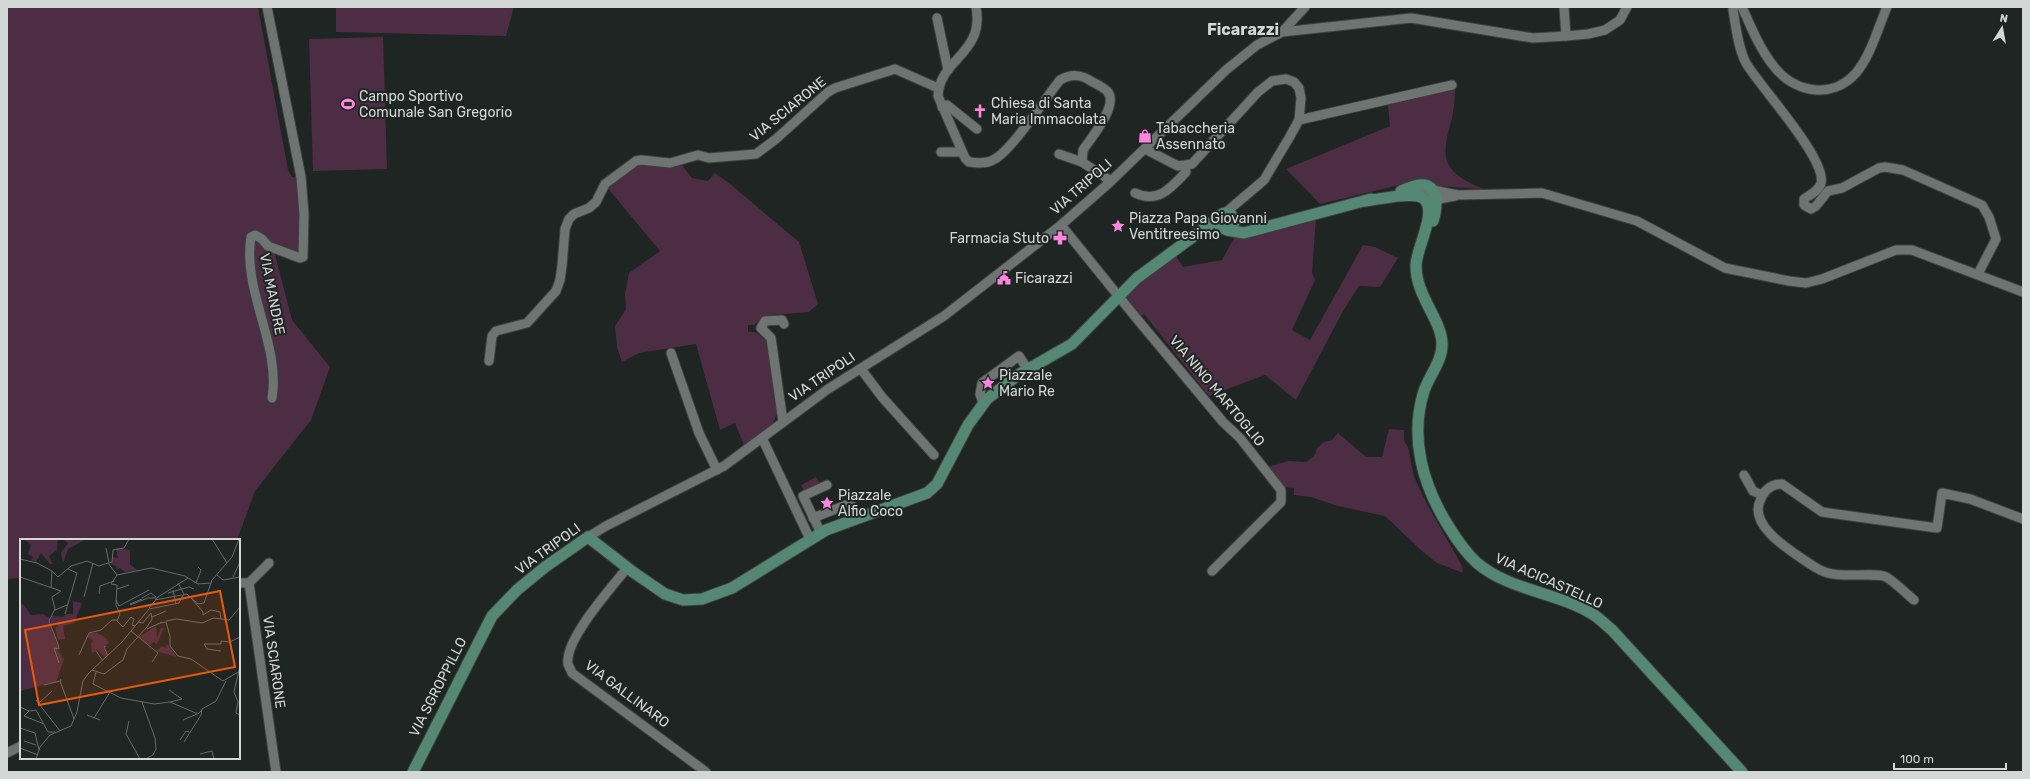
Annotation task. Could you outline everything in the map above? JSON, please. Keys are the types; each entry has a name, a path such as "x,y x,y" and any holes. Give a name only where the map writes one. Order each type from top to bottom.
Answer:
{"main road":[{"path":"588,537 648,584 672,597 690,600 702,599 732,588 821,533 928,493 937,484 968,425 984,403 1003,386 1072,344 1137,278 1194,236 1213,226 1225,222 1239,233 1365,201 1419,185 1429,187 1434,195 1433,221 1419,246"},
{"path":"1365,201 1380,200 1412,194 1425,200 1429,209 1429,216 1419,246"},
{"name":"VIA ACICASTELLO","path":"1419,246 1416,266 1420,288 1440,333 1442,342 1441,353 1424,390 1420,405 1416,431 1417,442 1424,470 1445,520 1466,552 1491,573 1594,615 1612,630 1742,772"},
{"name":"VIA TRIPOLI","path":"492,616 517,590 545,567 588,537"},
{"name":"VIA SGROPPILLO","path":"413,772 492,616"}],"street":[{"name":"VIA MANDRE","path":"267,7 301,177 304,214 303,257 300,258 268,246 262,239 255,235 251,237 249,255 254,287 272,372 274,389 272,398"},
{"path":"976,7 978,22 973,41 948,70 938,88 938,96 942,107 962,152 969,162 988,162 995,160 1015,139 1060,80 1068,76 1077,75 1107,91 1111,97 1109,110 1083,150 1082,162"},
{"path":"1282,32 1305,7"},
{"path":"1564,7 1566,36"},
{"name":"VIA TRIPOLI","path":"588,537 606,526 717,470 828,389 944,316 1061,225 1111,181 1226,70 1257,45 1282,32 1411,18 1533,38 1566,36 1588,34 1605,30 1620,20 1627,7"},
{"path":"1734,7 1733,10 1745,62 1798,134 1819,167 1822,176 1821,183 1818,190 1804,199 1804,205 1811,209 1816,206 1828,191 1842,188 1879,168 1885,167 1903,170 1972,200 1986,208 1996,239 1978,274"},
{"path":"1742,7 1760,47 1773,66 1786,78 1798,86 1810,91 1838,87 1856,73 1868,52 1888,7"},
{"path":"937,18 948,70"},
{"name":"VIA SCIARONE","path":"489,361 492,336 496,332 527,323 556,292 562,266 565,229 569,220 574,214 589,208 596,202 604,184 636,161 650,160 670,162 698,155 709,158 756,154 776,139 835,88 889,70 901,70 938,88"},
{"path":"1145,149 1170,163 1185,166 1196,162 1258,92 1272,81 1286,79 1294,82 1299,88 1301,98 1299,120 1264,180 1225,222"},
{"path":"1299,120 1452,85"},
{"path":"942,107 947,105 977,130"},
{"path":"941,152 962,152"},
{"path":"1060,154 1082,162 1111,181"},
{"path":"1135,193 1144,197 1153,197 1166,192 1186,172 1185,166"},
{"path":"1380,200 1415,190 1434,195 1542,193 1637,221 1725,268 1788,281 1806,283 1822,279 1896,250 1912,250 1927,254 2023,292"},
{"name":"VIA NINO MARTOGLIO","path":"1061,225 1223,422 1240,438 1281,490 1281,502 1212,571"},
{"path":"783,422 771,338 761,328 765,321 776,319 782,320 784,324"},
{"path":"671,353 699,433 717,470"},
{"path":"984,403 980,394 982,383 1019,356 1028,370"},
{"path":"860,368 882,397 934,455"},
{"path":"762,438 810,539"},
{"path":"1744,475 1753,491 1762,495"},
{"path":"1914,600 1886,577 1828,574 1786,547 1770,534 1762,521 1758,504 1762,495 1767,489 1776,484 1782,484 1822,512 1937,528 1942,493 1970,499 2023,519"},
{"path":"821,533 803,496 827,485"},
{"path":"813,518 851,503"},
{"path":"240,583 249,584 269,563"},
{"name":"VIA GALLINARO","path":"627,568 577,633 569,653 568,664 572,673 706,772"},
{"name":"VIA SCIARONE","path":"249,584 276,772"},
{"path":"7,753 20,746"}],"shaded area":[{"path":"7,7 258,7 288,170 292,177 298,178 300,254 272,243 292,320 330,367 311,420 255,491 237,539 20,539 20,578 7,579"},
{"path":"336,7 514,7 506,36 336,32"},
{"name":"Campo Sportivo Comunale San Gregorio","path":"383,37 387,169 313,171 309,39"},
{"path":"1455,89 1453,113 1446,148 1447,161 1453,171 1465,180 1483,189 1437,186 1432,181 1424,179 1320,204 1286,169 1390,126 1388,105"},
{"path":"640,162 668,166 682,165 692,178 708,181 715,173 799,242 818,304 809,312 773,315 763,318 754,325 748,325 748,332 756,333 766,340 777,413 773,424 744,445 735,423 720,430 696,344 639,353 622,362 617,347 615,326 626,309 625,294 629,273 660,251 606,186"},
{"path":"1316,218 1312,273 1315,280 1292,330 1310,340 1363,245 1375,247 1398,258 1380,287 1359,286 1343,311 1296,400 1265,375 1209,396 1144,314 1140,317 1126,297 1142,282 1176,256 1183,267 1222,260 1234,238"},
{"path":"1389,429 1404,430 1404,441 1408,447 1414,477 1427,504 1462,566 1463,573 1437,563 1423,552 1385,516 1338,506 1311,497 1294,495 1294,488 1284,487 1267,467 1289,461 1306,462 1315,455 1317,448 1324,442 1332,440 1338,433 1366,457 1382,457"},
{"path":"816,477 823,489 807,497 801,485"}],"place":[{"name":"Campo Sportivo Comunale San Gregorio","path":"348,104"},
{"name":"Chiesa di Santa Maria Immacolata","path":"980,111"},
{"name":"Tabaccheria Assennato","path":"1145,136"},
{"name":"Piazza Papa Giovanni Ventitreesimo","path":"1118,226"},
{"name":"Farmacia Stuto","path":"1060,238"},
{"name":"Ficarazzi","path":"1004,278"},
{"name":"Piazzale Mario Re","path":"988,383"},
{"name":"Piazzale Alfio Coco","path":"827,503"}],"district":[{"name":"Ficarazzi","path":"1243,29"}]}
